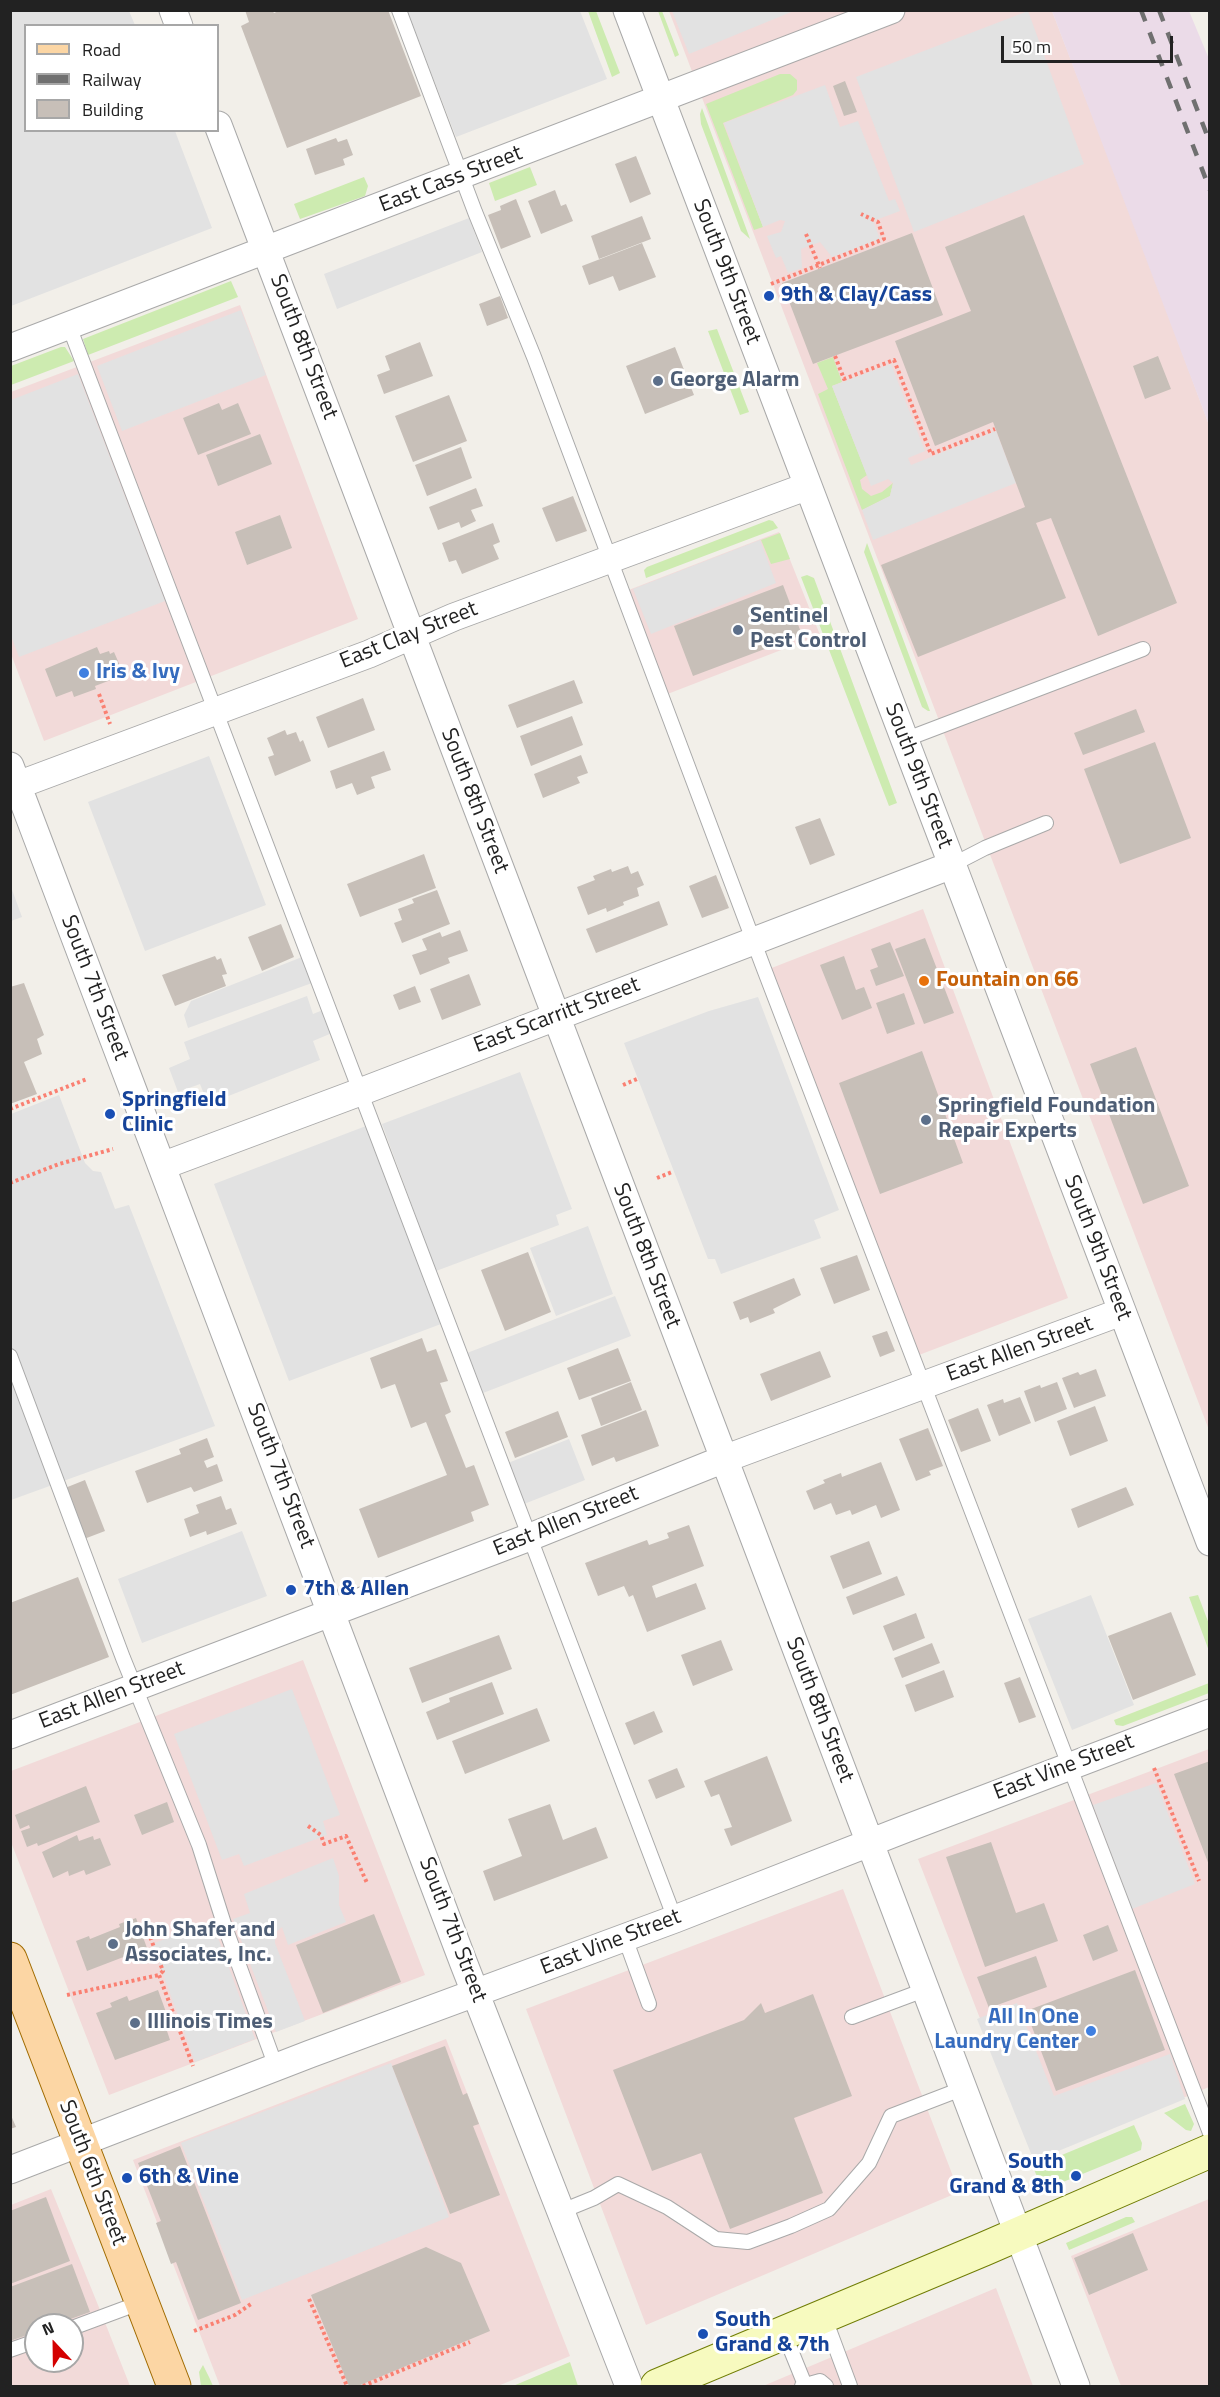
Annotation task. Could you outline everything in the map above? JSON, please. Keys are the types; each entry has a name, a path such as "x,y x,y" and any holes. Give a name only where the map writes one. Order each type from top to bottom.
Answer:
{"main road":[{"name":"South 6th Street","path":"10,1959 174,2386"},
{"path":"657,2386 1019,2234 1209,2151"}],"street":[{"name":"South 9th Street","path":"627,10 1209,1542"},
{"name":"East Cass Street","path":"10,348 891,10"},
{"name":"South 8th Street","path":"219,127 1077,2386"},
{"name":"East Clay Street","path":"13,780 369,654 454,617 808,486"},
{"name":"South 7th Street","path":"13,780 476,1994 629,2386"},
{"name":"East Scarritt Street","path":"162,1166 952,865"},
{"name":"East Allen Street","path":"10,1735 530,1537 724,1460 1122,1312"},
{"name":"East Vine Street","path":"10,2170 276,2067 675,1919 1209,1713"}],"lane":[{"path":"399,10 611,560 923,1386 1209,2133"},
{"path":"69,326 675,1919"},
{"path":"904,740 1143,649"},
{"path":"952,865 985,848 1046,823"},
{"path":"10,1356 135,1687 199,1845 225,1927 276,2067"},
{"path":"625,1938 649,2004"},
{"path":"852,2017 927,1989"},
{"path":"562,2211 594,2198 618,2184 667,2207 716,2239 747,2242 829,2210 869,2163 891,2116 964,2088"},
{"path":"84,2324 142,2302"},
{"path":"824,2316 850,2386"},
{"path":"784,2333 804,2386 820,2382 826,2386"}],"path":[{"path":"771,284 885,241 878,222 861,214"},
{"path":"806,234 819,267"},
{"path":"835,356 844,379 894,360 931,454 995,429"},
{"path":"99,694 111,725"},
{"path":"623,1085 638,1079"},
{"path":"10,1109 87,1080"},
{"path":"10,1183 59,1164 113,1149"},
{"path":"657,1178 672,1172"},
{"path":"1154,1768 1199,1881"},
{"path":"308,1826 321,1835 324,1844 346,1836 367,1883"},
{"path":"67,1995 159,1975 163,1971 146,1926"},
{"path":"159,1975 193,2066"},
{"path":"309,2299 347,2386"},
{"path":"194,2331 236,2314 251,2304"},
{"path":"363,2386 470,2342"}],"shaded area":[{"path":"11,10 129,11 135,24 24,24 24,132 175,132 212,228 11,306"},
{"path":"672,10 796,10 689,54 672,11"},
{"path":"407,11 580,11 607,79 456,137"},
{"path":"669,11 1052,11 1141,241 1209,425 1209,1430"},
{"path":"1028,11 1084,164 914,232 856,77"},
{"path":"1052,11 1189,11 1209,59 1209,425"},
{"path":"825,85 840,127 858,121 889,201 895,199 900,211 873,221 880,239 832,257 820,242 801,249 802,268 788,273 781,256 776,258 767,236 781,232 785,221 780,220 763,227 724,123"},
{"path":"469,218 482,252 337,309 324,274"},
{"path":"240,305 358,619 44,741 11,654 11,392"},
{"path":"241,310 266,375 122,431 97,366"},
{"path":"891,364 925,451 908,458 911,465 996,431 1016,483 873,540 862,510 890,496 893,483 888,479 871,486 832,386"},
{"path":"78,374 165,601 19,657 10,633 11,400"},
{"path":"779,532 820,635 665,695 626,591"},
{"path":"760,540 776,583 651,634 633,589"},
{"path":"209,756 266,905 145,951 88,802"},
{"path":"11,887 22,917 10,921"},
{"path":"923,909 1068,1298 919,1355 769,969"},
{"path":"302,957 312,983 188,1028 184,1015 191,1001"},
{"path":"307,996 313,1014 323,1010 332,1033 313,1041 320,1060 208,1104 200,1084 178,1092 169,1068 190,1059 184,1042"},
{"path":"758,997 839,1210 814,1220 821,1238 721,1274 715,1259 708,1259 624,1043 709,1011"},
{"path":"520,1072 572,1209 556,1215 559,1225 436,1271 382,1124"},
{"path":"59,1095 85,1163 93,1171 101,1172 115,1209 129,1205 215,1426 11,1500 11,1114"},
{"path":"366,1126 441,1324 289,1381 214,1184"},
{"path":"588,1226 613,1294 556,1316 530,1248"},
{"path":"615,1296 631,1336 483,1393 467,1353"},
{"path":"569,1439 585,1480 524,1504 508,1463"},
{"path":"242,1531 267,1596 142,1643 118,1579"},
{"path":"1091,1595 1134,1705 1072,1730 1028,1619"},
{"path":"303,1660 425,1975 109,2095 11,1842 11,1771"},
{"path":"292,1689 340,1815 323,1821 327,1835 244,1866 239,1854 222,1860 174,1734"},
{"path":"1209,1749 1209,2087 1035,2160 918,1859"},
{"path":"1156,1783 1195,1884 1132,1909 1093,1805"},
{"path":"333,1858 339,1876 339,1905 346,1922 288,1945 282,1927 275,1933 275,1943 305,2021 276,2032 233,1919 250,1913 244,1894"},
{"path":"843,1889 959,2192 646,2325 526,2009"},
{"path":"212,1921 255,2039 195,2062 152,1944"},
{"path":"1017,2003 1054,2096 1170,2054 1185,2099 1034,2161 977,2019"},
{"path":"446,2039 570,2356 498,2386 220,2386 133,2160"},
{"path":"391,2063 449,2217 242,2300 181,2143"},
{"path":"51,2189 100,2310 84,2316 84,2313 24,2313 24,2338 11,2343 11,2205"},
{"path":"1209,2199 1209,2386 1121,2386 1071,2256"},
{"path":"996,2288 1033,2386 763,2386"},
{"path":"104,2320 130,2386 11,2386 11,2356 24,2351 24,2373 84,2373 84,2328"}],"green space":[{"path":"588,11 596,11 620,73 612,77"},
{"path":"658,11 662,11 679,55 675,57"},
{"path":"780,74 790,74 797,80 797,90 793,95 723,123 763,227 754,230 706,104"},
{"path":"702,108 750,239 741,231 701,124"},
{"path":"530,167 537,185 495,201 489,183"},
{"path":"364,177 368,186 365,196 300,219 294,204"},
{"path":"231,281 238,297 88,355 83,339"},
{"path":"717,329 749,412 740,415 708,331"},
{"path":"65,347 74,361 11,385 11,366"},
{"path":"833,357 842,382 832,386 867,475 860,480 862,489 871,496 882,492 893,483 890,496 862,510 818,394 828,389 817,363"},
{"path":"769,520 773,521 778,528 646,578 644,570 647,567"},
{"path":"780,533 790,559 771,564 761,540"},
{"path":"867,543 930,711 922,707 864,552"},
{"path":"807,575 814,578 897,803 889,806 801,577"},
{"path":"1198,1595 1209,1624 1209,1651 1189,1597"},
{"path":"1209,1683 1209,1693 1123,1726 1116,1725 1114,1720"},
{"path":"1185,2104 1194,2124 1191,2131 1186,2130 1164,2113"},
{"path":"1134,2125 1142,2143 1141,2150 1063,2182 1054,2183 1038,2179 1033,2167"},
{"path":"1126,2217 1132,2217 1135,2222 1069,2250 1066,2243"},
{"path":"570,2362 578,2386 513,2386"},
{"path":"203,2365 213,2386 201,2386 199,2372"}],"building":[{"path":"245,10 272,10 274,13 281,10 388,10 421,96 287,148 241,26 249,22"},
{"path":"845,81 857,112 844,116 833,86"},
{"path":"336,138 338,142 347,139 353,155 343,159 345,165 315,175 306,149"},
{"path":"636,156 651,194 630,203 615,164"},
{"path":"555,190 561,206 566,204 573,221 541,234 528,201"},
{"path":"516,199 531,237 501,249 488,215 501,210 500,206"},
{"path":"1024,215 1177,603 1098,636 1051,518 1036,523 1066,598 918,657 881,565 1025,507 993,422 935,446 895,341 971,311 945,247"},
{"path":"642,216 651,239 599,259 591,236"},
{"path":"912,233 943,315 813,364 782,283"},
{"path":"642,243 656,277 619,291 613,276 589,285 582,266"},
{"path":"500,296 508,318 487,326 479,304"},
{"path":"420,342 433,376 384,394 377,375 390,370 385,356"},
{"path":"675,347 694,395 645,414 626,366"},
{"path":"1158,356 1171,389 1145,399 1133,366"},
{"path":"449,395 467,441 413,462 395,416"},
{"path":"219,403 222,410 238,403 251,434 198,455 183,418"},
{"path":"260,434 272,464 218,486 206,455"},
{"path":"461,447 472,478 427,496 415,465"},
{"path":"476,488 483,506 471,510 476,521 461,528 459,522 438,530 429,507"},
{"path":"573,496 587,531 556,542 542,508"},
{"path":"280,515 292,548 247,565 235,532"},
{"path":"493,523 500,542 493,545 499,559 462,574 456,560 449,562 442,543"},
{"path":"783,585 802,635 693,676 674,626"},
{"path":"97,647 100,654 114,652 124,675 74,697 72,691 56,697 45,669"},
{"path":"574,680 583,703 517,728 508,705"},
{"path":"363,698 375,730 328,748 316,717"},
{"path":"1136,709 1145,732 1083,755 1074,733"},
{"path":"572,716 583,745 531,766 520,736"},
{"path":"285,730 287,735 296,732 300,742 303,740 311,761 275,776 268,757 274,755 267,738"},
{"path":"1155,742 1191,838 1120,864 1084,769"},
{"path":"384,751 391,770 371,777 375,788 357,795 352,783 336,789 330,771"},
{"path":"581,755 588,773 577,777 580,783 543,798 534,774"},
{"path":"820,818 835,855 810,865 795,827"},
{"path":"424,854 436,888 360,917 347,884"},
{"path":"628,866 631,874 638,871 644,885 637,888 639,896 607,912 606,908 588,915 577,887 595,880 593,876"},
{"path":"716,875 729,908 702,918 689,886"},
{"path":"437,890 450,924 402,943 394,923 402,920 398,909 414,903 412,899"},
{"path":"659,901 668,925 596,953 586,929"},
{"path":"281,924 294,957 262,971 248,937"},
{"path":"460,930 468,951 448,958 450,963 420,975 412,955 427,950 422,939 440,932 442,937"},
{"path":"925,938 954,1013 924,1024 895,949"},
{"path":"890,942 904,976 876,986 870,970 878,967 871,949"},
{"path":"215,956 217,960 221,958 227,974 222,975 226,986 175,1006 162,975"},
{"path":"844,956 856,990 864,987 872,1008 842,1020 820,965"},
{"path":"469,974 481,1005 442,1020 430,989"},
{"path":"24,983 44,1035 37,1039 42,1054 24,1062 37,1094 10,1104 10,987"},
{"path":"415,986 421,1002 399,1010 393,995"},
{"path":"904,993 915,1024 887,1034 876,1003"},
{"path":"1136,1047 1189,1186 1143,1204 1090,1064"},
{"path":"922,1051 963,1163 880,1194 839,1083"},
{"path":"528,1252 551,1312 505,1331 481,1270"},
{"path":"857,1255 870,1290 834,1304 820,1268"},
{"path":"794,1278 801,1295 773,1309 775,1313 750,1323 748,1317 740,1320 733,1302"},
{"path":"887,1331 895,1351 880,1357 872,1336"},
{"path":"422,1338 427,1352 436,1349 448,1381 440,1383 451,1412 445,1415 466,1468 474,1465 489,1505 471,1512 474,1521 378,1558 359,1509 447,1475 426,1422 411,1428 395,1384 381,1389 370,1358"},
{"path":"618,1348 631,1381 579,1400 567,1368"},
{"path":"820,1351 831,1377 771,1401 760,1374"},
{"path":"1096,1369 1106,1396 1074,1408 1062,1378"},
{"path":"631,1382 642,1410 601,1426 591,1398"},
{"path":"1057,1382 1067,1409 1035,1422 1024,1391"},
{"path":"1020,1397 1031,1423 999,1436 987,1405 1003,1399 1004,1403"},
{"path":"1095,1406 1108,1441 1070,1456 1057,1421"},
{"path":"978,1408 991,1441 961,1452 948,1420"},
{"path":"646,1410 659,1446 616,1462 614,1457 592,1466 581,1435"},
{"path":"558,1411 568,1437 515,1458 505,1432"},
{"path":"928,1428 943,1466 929,1471 931,1475 916,1481 899,1439"},
{"path":"207,1438 214,1457 204,1461 207,1468 217,1464 223,1481 194,1492 191,1487 147,1503 135,1471 181,1454 179,1449"},
{"path":"881,1462 900,1510 881,1518 876,1505 852,1515 850,1510 836,1515 831,1503 814,1510 806,1491 825,1483 823,1480 841,1473 842,1477"},
{"path":"85,1480 105,1531 84,1539 65,1488"},
{"path":"1126,1487 1134,1505 1078,1528 1071,1509"},
{"path":"221,1496 226,1510 231,1508 237,1524 207,1535 206,1531 190,1537 184,1519 199,1513 196,1505"},
{"path":"689,1525 704,1566 652,1586 656,1598 696,1583 706,1609 647,1632 633,1595 629,1597 624,1586 598,1596 585,1563 647,1540 649,1545 669,1538 667,1533"},
{"path":"869,1541 882,1574 843,1589 830,1556"},
{"path":"897,1576 905,1595 853,1615 846,1597"},
{"path":"78,1577 109,1657 10,1695 10,1603"},
{"path":"1171,1612 1196,1675 1133,1700 1108,1636"},
{"path":"916,1613 925,1638 893,1651 883,1626"},
{"path":"499,1635 512,1669 422,1703 409,1668"},
{"path":"721,1640 733,1670 693,1686 681,1655"},
{"path":"932,1643 940,1663 902,1678 894,1658"},
{"path":"944,1670 954,1697 915,1712 905,1685"},
{"path":"1020,1677 1036,1717 1019,1723 1004,1683"},
{"path":"492,1682 504,1714 437,1740 426,1712 450,1702 449,1698"},
{"path":"537,1708 550,1741 465,1774 452,1741"},
{"path":"654,1711 663,1732 634,1745 625,1723"},
{"path":"767,1756 792,1821 731,1846 724,1829 732,1827 719,1794 711,1797 704,1781"},
{"path":"1210,1761 1210,1865 1209,1865 1174,1774"},
{"path":"677,1768 685,1787 656,1799 648,1780"},
{"path":"86,1786 100,1822 38,1846 37,1843 27,1847 21,1831 30,1828 29,1825 20,1829 15,1815"},
{"path":"167,1802 174,1822 142,1835 134,1815"},
{"path":"550,1804 563,1840 596,1827 608,1858 494,1901 483,1871 522,1856 508,1819"},
{"path":"77,1835 79,1841 93,1836 94,1840 100,1838 111,1865 86,1875 84,1870 69,1876 68,1871 53,1878 42,1852"},
{"path":"991,1842 1016,1913 1044,1903 1058,1941 985,1967 946,1857"},
{"path":"374,1914 401,1982 323,2013 296,1945"},
{"path":"136,1918 147,1948 87,1971 76,1941 89,1936 90,1939"},
{"path":"1108,1925 1118,1951 1093,1961 1083,1935"},
{"path":"1036,1956 1047,1987 989,2008 977,1977"},
{"path":"1135,1970 1165,2050 1056,2091 1026,2011"},
{"path":"158,1990 171,2026 166,2028 170,2040 115,2060 96,2013 112,2007 110,2003 127,1996 129,2001"},
{"path":"813,1994 852,2096 794,2118 823,2193 730,2229 701,2153 652,2171 613,2070 744,2020 761,2003 765,2013"},
{"path":"445,2046 463,2095 467,2093 479,2124 473,2126 500,2195 450,2214 392,2066"},
{"path":"10,2113 16,2127 10,2129"},
{"path":"180,2146 241,2303 198,2320 176,2262 171,2264 156,2223 161,2221 138,2163"},
{"path":"46,2197 70,2261 10,2284 10,2211"},
{"path":"1133,2233 1148,2270 1089,2295 1074,2258"},
{"path":"426,2247 461,2263 490,2331 358,2386 349,2386 311,2295"},
{"path":"72,2264 90,2312 84,2314 24,2313 24,2336 10,2341 10,2287"}],"railway":[{"path":"1141,10 1210,190"},
{"path":"1159,10 1210,143"}],"place":[{"name":"9th & Clay/Cass","path":"769,296"},
{"name":"George Alarm","path":"658,381"},
{"name":"Sentinel Pest Control","path":"738,630"},
{"name":"Iris & Ivy","path":"84,673"},
{"name":"Fountain on 66","path":"924,981"},
{"name":"Springfield Clinic","path":"110,1114"},
{"name":"Springfield Foundation Repair Experts","path":"926,1120"},
{"name":"7th & Allen","path":"291,1590"},
{"name":"John Shafer and Associates, Inc.","path":"113,1944"},
{"name":"Illinois Times","path":"135,2023"},
{"name":"All In One Laundry Center","path":"1091,2031"},
{"name":"South Grand & 8th","path":"1076,2176"},
{"name":"6th & Vine","path":"127,2178"},
{"name":"South Grand & 7th","path":"703,2334"}]}
